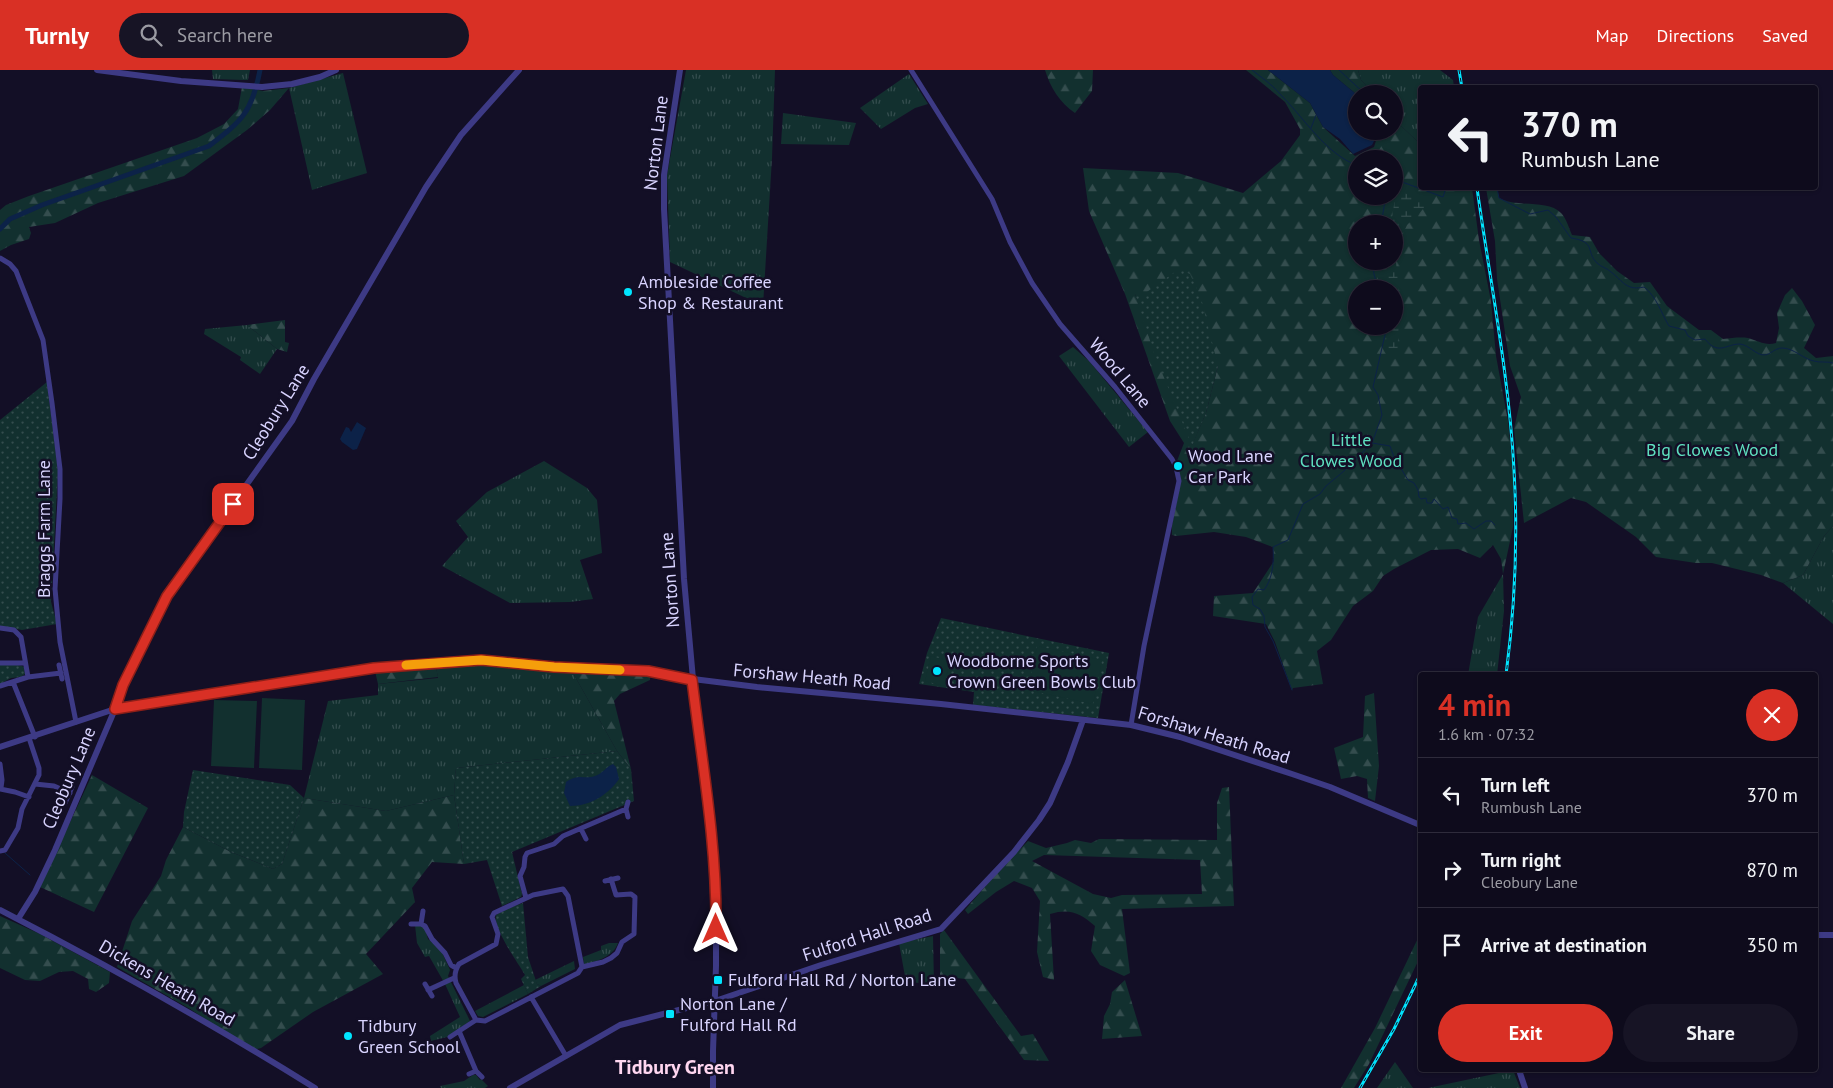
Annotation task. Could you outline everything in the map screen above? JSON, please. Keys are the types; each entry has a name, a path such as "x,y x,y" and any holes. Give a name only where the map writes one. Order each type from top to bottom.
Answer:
{"street":[{"path":"97,70 181,81 262,87 292,84 320,77 336,70"},
{"name":"Cleobury Lane","path":"18,919 35,892 51,858 115,709 123,685 167,596 292,421 314,379 426,187 461,135 520,70"},
{"name":"Norton Lane","path":"680,70 664,175 664,209 681,529 692,680 714,859 716,910 712,1088"},
{"name":"Wood Lane","path":"911,70 992,199 1010,242 1032,283 1060,324 1115,387 1172,459 1176,467 1179,481 1144,646 1131,724"},
{"name":"Braggs Farm Lane","path":"0,258 10,264 16,271 44,346 60,469 56,589 60,642 76,722"},
{"path":"0,628 14,630 22,637 28,677"},
{"name":"Forshaw Heath Road","path":"0,747 115,709 374,668 481,660 554,667 648,671 692,680 757,688 941,704 1131,724 1180,737 1338,790 1418,824"},
{"path":"0,663 25,662"},
{"path":"0,686 28,677 61,676 59,665"},
{"path":"2,851 18,828 22,809 36,784 39,768 32,738 13,682"},
{"name":"Fulford Hall Road","path":"510,1088 620,1025 715,1001 830,962 941,928 1014,852 1039,820 1050,803 1068,762 1083,720"},
{"path":"0,767 2,780 0,789 29,797"},
{"path":"36,784 54,786 70,793"},
{"path":"66,803 72,786"},
{"path":"628,802 626,809 628,817"},
{"path":"526,898 520,876 524,867 524,856 527,853 554,844 563,836 626,809"},
{"path":"1410,821 1418,820"},
{"path":"581,829 586,839"},
{"path":"450,1037 476,1020 485,1021 578,973 582,968 603,962 617,953 622,942 634,934 635,897 631,894 616,894 608,880 618,878"},
{"path":"476,1020 454,978 456,968 459,964 496,944 498,934 492,917 494,913 532,894 563,888 566,891 582,968"},
{"name":"Dickens Heath Road","path":"0,910 113,968 315,1088"},
{"path":"421,924 423,911"},
{"path":"411,924 421,924 427,928 432,938 446,953 450,965 456,968"},
{"path":"1818,936 1833,935"},
{"path":"428,990 454,978"},
{"path":"425,984 432,996"},
{"path":"531,997 566,1056"},
{"path":"459,1032 476,1071 482,1077"},
{"path":"469,1074 476,1071"},
{"path":"1520,1072 1525,1088"}],"green space":[{"path":"212,70 250,70 248,80 244,80 213,79"},
{"path":"686,70 775,70 763,306 670,262 667,175"},
{"path":"1045,70 1093,70 1092,91 1075,113 1056,94"},
{"name":"Little Clowes Wood","path":"1246,70 1268,70 1310,103 1323,127 1348,150 1348,205 1403,205 1403,150 1368,150 1374,147 1376,140 1403,140 1403,128 1418,140 1418,190 1472,190 1479,240 1491,301 1496,356 1508,421 1513,472 1513,527 1503,574 1501,559 1493,545 1480,558 1458,549 1431,550 1383,576 1373,591 1353,606 1331,640 1317,651 1323,684 1293,688 1292,690 1275,642 1266,624 1213,616 1214,596 1253,593 1274,561 1273,547 1246,537 1214,532 1172,535 1172,525 1181,480 1177,461 1184,443 1170,421 1125,294 1089,211 1083,168 1178,173 1243,193 1281,161 1300,135 1300,129 1285,102","holes":["1135,294 1144,294 1218,366 1206,413 1192,445"]},
{"path":"1330,70 1358,70 1361,80 1366,85 1348,85 1348,87 1333,75"},
{"path":"1358,70 1440,70 1453,80 1454,85 1418,85 1417,141 1403,128 1403,85 1366,85 1361,80"},
{"path":"343,73 367,173 312,190 289,88"},
{"path":"909,74 928,104 915,108 881,129 860,108"},
{"path":"242,87 263,91 289,88 270,110 247,130 184,176 98,203 55,223 29,227 31,233 29,239 0,251 0,210 6,205 197,138 224,124 238,109"},
{"path":"783,113 856,123 849,145 781,144"},
{"name":"Big Clowes Wood","path":"1486,190 1497,190 1499,198 1506,201 1548,206 1555,209 1561,213 1572,235 1590,237 1599,253 1617,271 1634,283 1650,282 1667,306 1699,330 1711,330 1723,339 1748,338 1765,344 1776,343 1779,328 1777,313 1785,295 1792,288 1802,301 1815,325 1804,348 1816,358 1833,356 1833,526 1824,536 1803,575 1783,583 1761,575 1712,563 1696,563 1656,557 1636,537 1586,502 1571,498 1524,523 1514,429 1521,397 1510,366 1497,279 1495,241"},
{"path":"1403,192 1427,205 1407,225 1403,234 1403,215 1392,215 1394,205 1403,205"},
{"path":"1179,269 1190,274 1201,298 1218,366 1206,413 1192,446 1154,353 1135,294 1144,294"},
{"path":"1397,270 1398,280 1378,280 1375,271"},
{"path":"285,320 285,342 289,343 287,352 277,349 247,325"},
{"path":"247,325 277,349 260,374 240,360 241,357 204,334 205,329"},
{"path":"1386,335 1398,335 1397,356 1384,351"},
{"path":"1073,347 1089,361 1148,432 1129,447 1059,356"},
{"path":"47,382 58,471 51,602 57,624 22,630 0,626 0,420"},
{"path":"544,461 587,488 597,500 602,553 580,560 593,599 570,602 510,603 442,566 468,537 456,521 487,492"},
{"path":"1833,526 1833,624 1783,583 1803,575 1824,536"},
{"path":"1503,574 1504,611 1497,672 1469,672 1478,617"},
{"path":"941,618 1109,653 1098,718 973,705 974,692 919,684 927,653"},
{"path":"1037,646 1102,660 1093,704 1028,690"},
{"name":"Woodborne Sports Crown Green Bowls Club","path":"931,656 950,661 944,686 925,681"},
{"path":"5,663 24,667 25,674 0,684 0,665"},
{"path":"479,664 573,673 617,751 456,768 454,795 386,811 304,798 328,701 378,695 378,684 438,678 436,667"},
{"path":"436,667 438,677 378,684 375,671"},
{"path":"573,673 650,675 650,680 620,694 614,701 631,769 617,751"},
{"path":"1374,693 1379,766 1375,801 1368,798 1367,779 1357,776 1341,779 1334,748 1363,737 1365,696"},
{"path":"262,698 305,700 302,770 259,768"},
{"path":"214,700 257,701 254,768 211,766"},
{"path":"617,751 631,769 634,801 512,852 522,894 521,897 502,906 487,860 464,864 454,795 456,768"},
{"path":"193,770 290,785 304,798 282,864 273,869 231,852 183,827 184,812"},
{"path":"92,775 148,808 94,912 40,887"},
{"path":"1229,787 1234,906 1122,909 1130,973 1124,976 1100,965 1091,951 1095,926 1074,913 1057,912 1050,914 1054,980 1043,977 1037,952 1040,901 1032,888 1014,881 996,892 968,914 965,910 1002,867 1028,841 1046,848 1075,840 1091,843 1099,839 1217,840 1217,803 1222,788","holes":["1044,855 1200,860 1202,894 1122,895 1111,898 1093,894 1032,861"]},
{"path":"454,795 464,864 432,862 412,888 415,902 366,954 383,974 313,1012 261,1048 253,1050 190,1009 117,967 132,921 161,876 166,860 183,827 231,852 273,869 282,864 304,798 386,811"},
{"path":"523,903 528,957 537,984 541,986 528,994 521,979 525,975 502,936 496,921 496,915"},
{"path":"0,916 40,934 110,972 109,983 96,992 89,989 88,979 73,971 59,972 40,981 25,980 0,968"},
{"path":"415,925 422,925 428,939 441,950 450,970 448,976 470,1021 447,1037 431,1041 430,1036 460,1017 445,984 429,956 425,957 417,943"},
{"path":"944,930 1021,1036 1033,1034 1049,1061 1024,1060 965,979 940,976 940,934"},
{"path":"933,936 934,984 906,982 899,943"},
{"path":"1418,938 1418,961 1369,1064 1354,1088 1341,1088 1375,1028"},
{"path":"609,943 618,943 616,948 608,955 584,965 583,957 601,950 601,946"},
{"path":"574,961 575,969 541,986 537,984 535,980"},
{"path":"1125,980 1142,1036 1102,1039 1104,1016 1110,1004 1112,992"},
{"path":"524,985 528,994 483,1017 478,1016 475,1011"},
{"path":"1395,1062 1413,1088 1377,1088"},
{"path":"1504,1072 1514,1072 1520,1088 1428,1088"},
{"path":"476,1075 488,1086 485,1088 441,1088 440,1086 464,1081"}],"water":[{"path":"1268,70 1330,70 1333,75 1348,87 1348,140 1374,140 1372,145 1361,150 1350,150 1340,139 1323,127 1310,103"},
{"path":"357,422 366,428 357,449 353,450 340,439 346,427 351,432"},
{"path":"613,764 616,767 619,779 610,790 591,802 570,806 564,793 566,782 578,777 595,776"}],"waterway":[{"path":"0,229 10,219 42,205 209,146 238,122 244,114 253,96 260,70"},
{"path":"1252,70 1278,91 1325,144 1348,161"},
{"path":"1339,70 1355,85"},
{"path":"1311,128 1316,115"},
{"path":"1403,182 1418,188"},
{"path":"1424,190 1443,197 1445,190"},
{"path":"1497,190 1499,198 1530,214 1548,210 1556,217 1571,238 1584,242 1587,245 1600,266 1633,288 1644,287 1656,300 1669,326 1685,330 1688,336 1695,340 1705,339 1718,348 1740,344 1764,355 1779,348 1786,348 1816,362 1833,363"},
{"path":"1383,215 1384,205"},
{"path":"1373,270 1376,280"},
{"path":"1292,690 1273,641 1265,627 1264,616 1260,609 1253,605 1252,597 1258,589 1264,590 1267,585 1272,570 1273,547 1288,540 1303,504 1320,494 1326,486 1372,443 1382,415 1378,395 1373,387 1385,335"},
{"path":"1372,443 1390,446 1394,457 1408,480 1414,483 1418,490 1419,497 1421,499 1426,498 1427,503 1432,503 1434,499 1443,509 1448,507 1452,518 1457,519 1458,524 1466,523 1474,529 1486,521 1491,521 1495,525"},
{"path":"5,853 30,875"}],"railway":[{"path":"1459,70 1462,85"},
{"path":"1477,190 1504,364 1512,434 1516,521 1515,572 1506,672"},
{"path":"1360,1088 1394,1029 1418,979"}],"slow traffic":[{"path":"406,665 481,660 554,667 620,670"}],"place":[{"name":"Ambleside Coffee Shop & Restaurant","path":"628,292"},
{"name":"Wood Lane Car Park","path":"1178,466"},
{"name":"Woodborne Sports Crown Green Bowls Club","path":"937,671"},
{"name":"Fulford Hall Rd / Norton Lane","path":"718,980"},
{"name":"Norton Lane / Fulford Hall Rd","path":"670,1014"},
{"name":"Tidbury Green School","path":"348,1036"}],"district":[{"name":"Tidbury Green","path":"675,1067"}],"route":[{"path":"233,504 167,596 123,685 115,709 374,668 481,660 554,667 648,671 692,680 711,822 716,891 716,929"}]}
